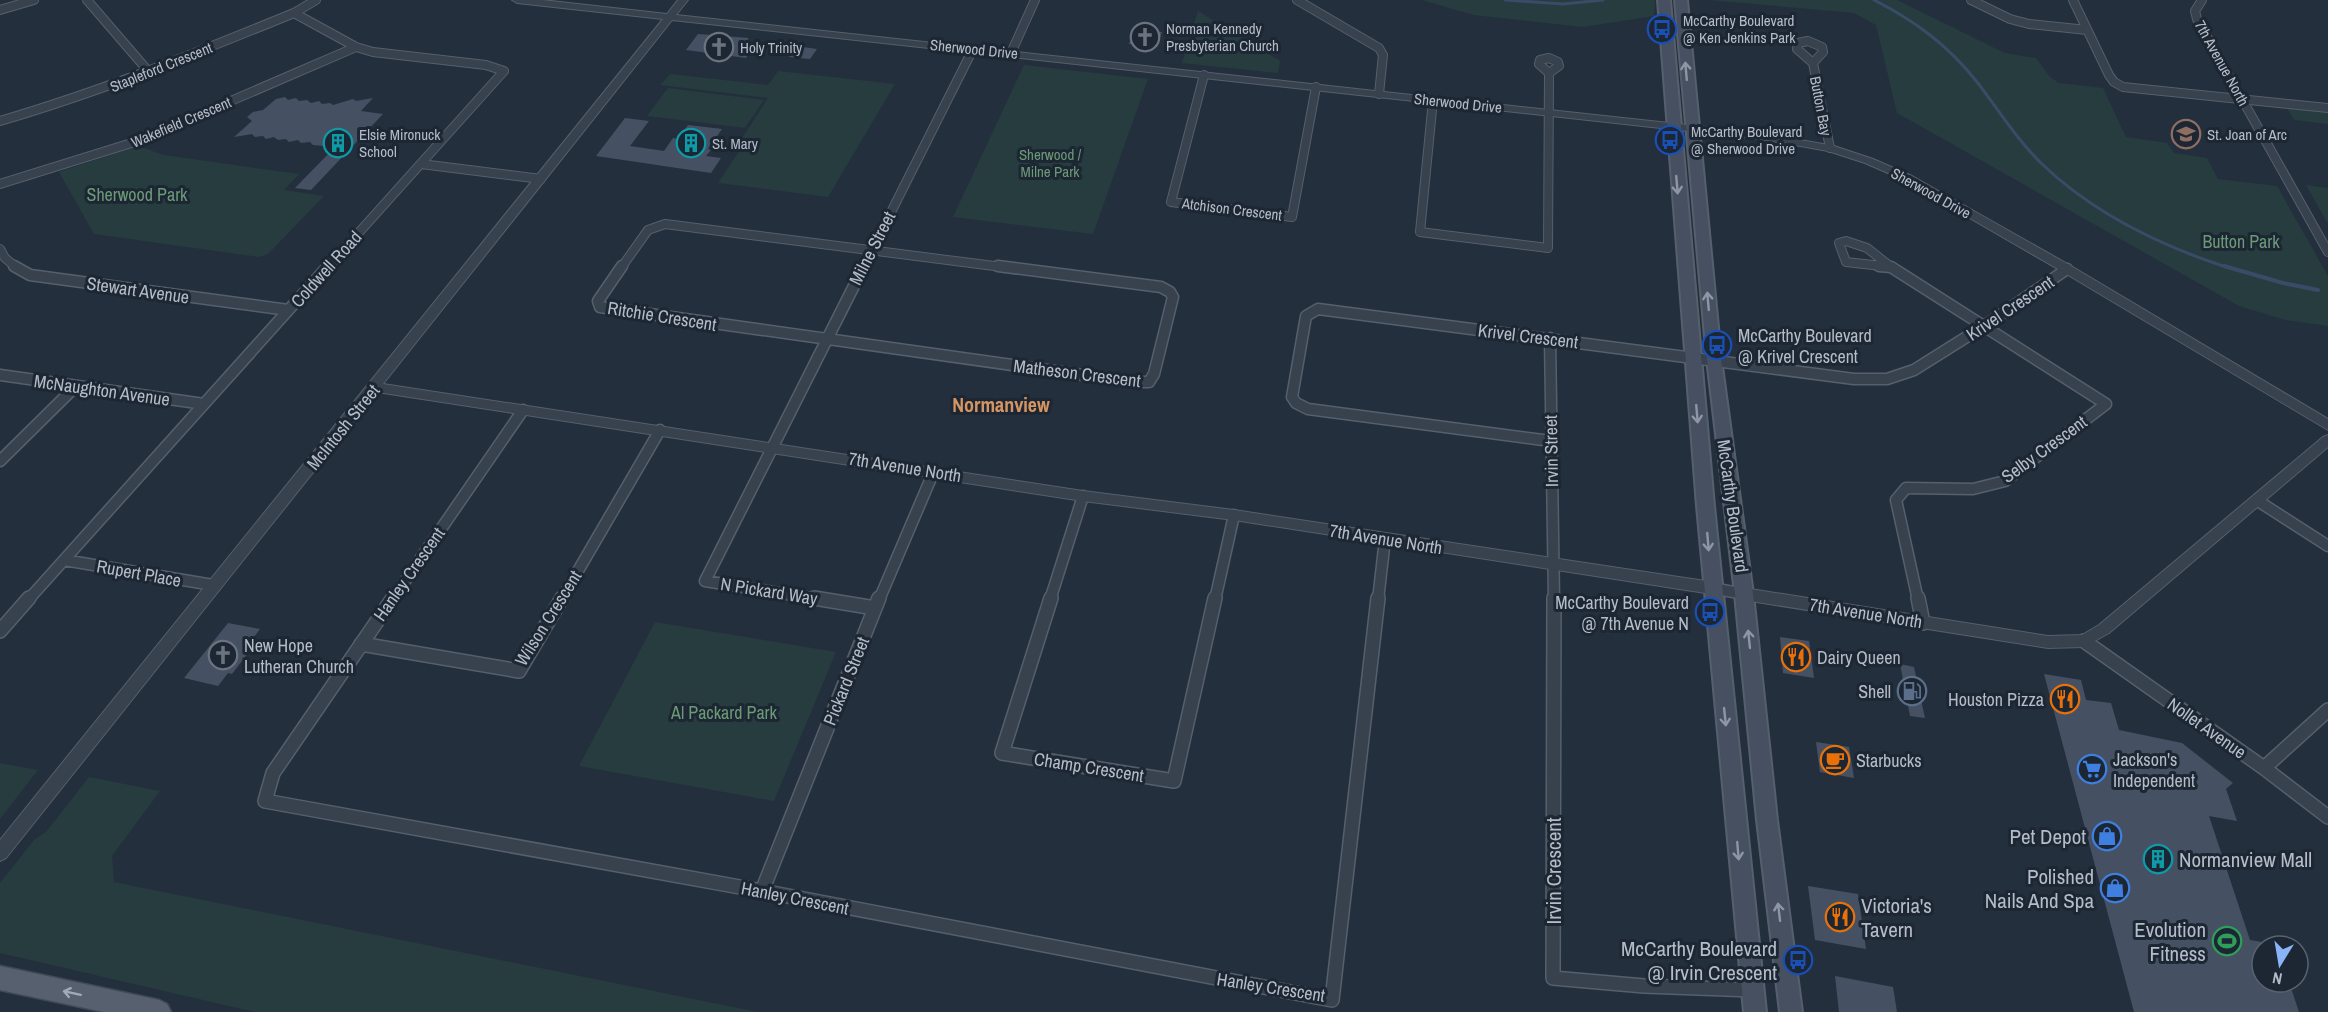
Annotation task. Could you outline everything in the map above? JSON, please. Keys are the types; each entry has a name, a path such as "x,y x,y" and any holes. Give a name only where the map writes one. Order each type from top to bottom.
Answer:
{"main road":[{"name":"McCarthy Boulevard","path":"1664,0 1691,356 1755,1012"},
{"name":"McCarthy Boulevard","path":"1681,0 1691,129 1714,359 1744,594 1767,820 1791,1012"},
{"path":"0,978 159,1012"}],"street":[{"path":"0,10 34,0"},
{"path":"87,0 149,72"},
{"name":"Stapleford Crescent","path":"0,121 78,98 149,72 294,13 316,0"},
{"name":"Sherwood Drive","path":"517,0 1761,136 1830,148 1869,161 1908,178 2067,269 2328,424"},
{"name":"McIntosh Street","path":"0,853 683,0"},
{"path":"1011,53 1035,0"},
{"path":"1297,0 1379,48 1383,56 1379,94"},
{"path":"1971,0 2010,19 2029,24 2087,30"},
{"path":"2073,0 2109,75 2114,82 2123,87 2328,108"},
{"name":"7th Avenue North","path":"2202,0 2195,11 2197,19 2328,252"},
{"name":"Coldwell Road","path":"0,631 504,71 486,65 373,52 356,46 294,13"},
{"name":"Wakefield Crescent","path":"0,184 127,145 356,46"},
{"name":"Milne Street","path":"774,448 826,339 973,49"},
{"name":"Button Bay","path":"1813,63 1830,148"},
{"path":"1433,100 1420,232 1548,248 1549,73"},
{"name":"Atchison Crescent","path":"1204,75 1171,202 1292,217 1316,87"},
{"path":"421,164 541,179"},
{"name":"Ritchie Crescent","path":"826,339 612,310 600,307 598,301 648,230 665,224 871,250"},
{"path":"1891,267 1857,266 1846,261 1839,248 1839,243 1850,240 1858,243 1891,267 1984,326"},
{"name":"Stewart Avenue","path":"0,249 12,266 30,274 288,310"},
{"name":"Matheson Crescent","path":"826,339 1132,382 1149,382 1154,374 1173,297 1161,287 871,250"},
{"name":"Krivel Crescent","path":"1551,441 1308,409 1296,403 1292,397 1306,316 1318,309 1854,379 1887,379 1914,370 1984,326 2067,269"},
{"name":"Selby Crescent","path":"1923,623 1896,500 1906,488 1973,489 2005,481 2106,404 1984,326"},
{"name":"Irvin Street","path":"1550,338 1554,564"},
{"name":"McNaughton Avenue","path":"0,375 204,404"},
{"path":"0,461 75,387"},
{"name":"7th Avenue North","path":"375,387 934,471 1083,496 1233,515 1712,588 2048,642 2084,641"},
{"name":"Hanley Crescent","path":"523,410 273,773 265,801 762,891 1332,1000 1385,539"},
{"name":"Wilson Crescent","path":"361,644 519,671 660,430"},
{"path":"2084,641 2104,629 2328,440"},
{"name":"N Pickard Way","path":"774,448 705,580 875,608"},
{"name":"Pickard Street","path":"762,891 875,608 934,471"},
{"name":"Champ Crescent","path":"1083,496 1002,753 1174,781 1233,515"},
{"path":"2258,501 2328,546"},
{"name":"Rupert Place","path":"64,560 213,585"},
{"name":"Irvin Crescent","path":"1554,564 1553,978 1644,986 1753,990"},
{"name":"Nollet Avenue","path":"2084,641 2264,768 2328,817"},
{"path":"2264,768 2328,710"}],"green space":[{"path":"1422,0 1655,0 1654,16 1583,27 1473,15"},
{"name":"Button Park","path":"1709,0 1897,0 2005,53 2036,58 2050,77 2059,83 2103,88 2126,137 2167,143 2174,153 2207,158 2218,179 2277,186 2328,276 2328,326 2286,320 2239,306 1897,113 1876,25 1854,13"},
{"path":"1198,11 1280,61 1278,73 1182,63"},
{"name":"Sherwood / Milne Park","path":"1024,65 1148,79 1093,234 953,217"},
{"path":"778,71 895,84 828,197 718,183 740,150 735,149 768,98 660,85 670,74 768,85"},
{"path":"668,88 764,100 745,128 647,116"},
{"path":"2287,108 2328,112 2328,124 2294,120"},
{"name":"Sherwood Park","path":"138,146 164,155 299,174 284,190 324,196 268,254 259,257 94,234 59,172"},
{"path":"2306,185 2328,188 2328,224"},
{"name":"Al Packard Park","path":"655,622 836,652 774,801 579,766"},
{"path":"0,763 38,770 0,819"},
{"path":"89,777 160,791 112,856 114,882 758,1012 255,1012 0,953 0,883 34,840 46,832"}],"building":[{"name":"Norman Kennedy Presbyterian Church","path":"1134,29 1162,32 1157,46 1129,44"},
{"name":"Holy Trinity","path":"698,34 749,38 744,44 755,45 746,58 686,50"},
{"path":"796,46 817,49 810,59 789,57"},
{"name":"Elsie Mironuck School","path":"285,97 288,100 296,98 299,101 307,100 311,103 319,101 322,104 333,105 353,99 356,101 373,98 361,111 383,114 311,190 295,188 335,147 313,145 310,142 301,143 298,140 289,142 286,139 278,140 274,137 266,139 263,136 255,137 252,134 234,137 252,121 247,117 253,112 263,110 276,99"},
{"name":"St. Mary","path":"625,118 649,121 630,146 664,151 673,138 678,139 688,125 722,129 708,149 711,150 706,156 721,158 711,173 596,156"},
{"name":"New Hope Lutheran Church","path":"228,623 260,629 243,652 248,653 232,674 228,673 218,686 184,678"},
{"name":"Dairy Queen","path":"1780,637 1809,641 1814,678 1783,673"},
{"name":"Shell","path":"1900,664 1914,667 1925,718 1910,716"},
{"name":"Normanview Mall","path":"2044,674 2081,680 2086,700 2111,703 2119,730 2182,743 2233,783 2226,789 2237,821 2209,816 2250,940 2250,994 2293,994 2299,1012 2134,1012"},
{"name":"Starbucks","path":"1816,742 1849,747 1854,778 1820,772"},
{"name":"Victoria's Tavern","path":"1808,886 1858,894 1866,949 1815,940"},
{"path":"1835,976 1893,987 1897,1012 1839,1012"}],"waterway":[{"path":"1505,0 1563,4 1603,0"},
{"path":"1874,0 1917,25 1942,45 1977,82 2033,155 2062,182 2130,227 2178,249 2229,268"},
{"path":"2224,266 2283,283 2318,290"}],"place":[{"name":"McCarthy Boulevard @ Ken Jenkins Park","path":"1662,29"},
{"name":"Norman Kennedy Presbyterian Church","path":"1145,37"},
{"name":"Holy Trinity","path":"719,47"},
{"name":"St. Joan of Arc","path":"2186,134"},
{"name":"McCarthy Boulevard @ Sherwood Drive","path":"1670,140"},
{"name":"Elsie Mironuck School","path":"338,143"},
{"name":"St. Mary","path":"691,143"},
{"name":"McCarthy Boulevard @ Krivel Crescent","path":"1717,345"},
{"name":"McCarthy Boulevard @ 7th Avenue N","path":"1710,612"},
{"name":"New Hope Lutheran Church","path":"223,655"},
{"name":"Dairy Queen","path":"1796,657"},
{"name":"Shell","path":"1912,691"},
{"name":"Houston Pizza","path":"2065,699"},
{"name":"Starbucks","path":"1835,760"},
{"name":"Jackson's Independent","path":"2092,769"},
{"name":"Pet Depot","path":"2107,836"},
{"name":"Normanview Mall","path":"2158,859"},
{"name":"Polished Nails And Spa","path":"2115,888"},
{"name":"Victoria's Tavern","path":"1840,917"},
{"name":"Evolution Fitness","path":"2227,941"},
{"name":"McCarthy Boulevard @ Irvin Crescent","path":"1798,960"}],"district":[{"name":"Normanview","path":"1001,404"}]}
